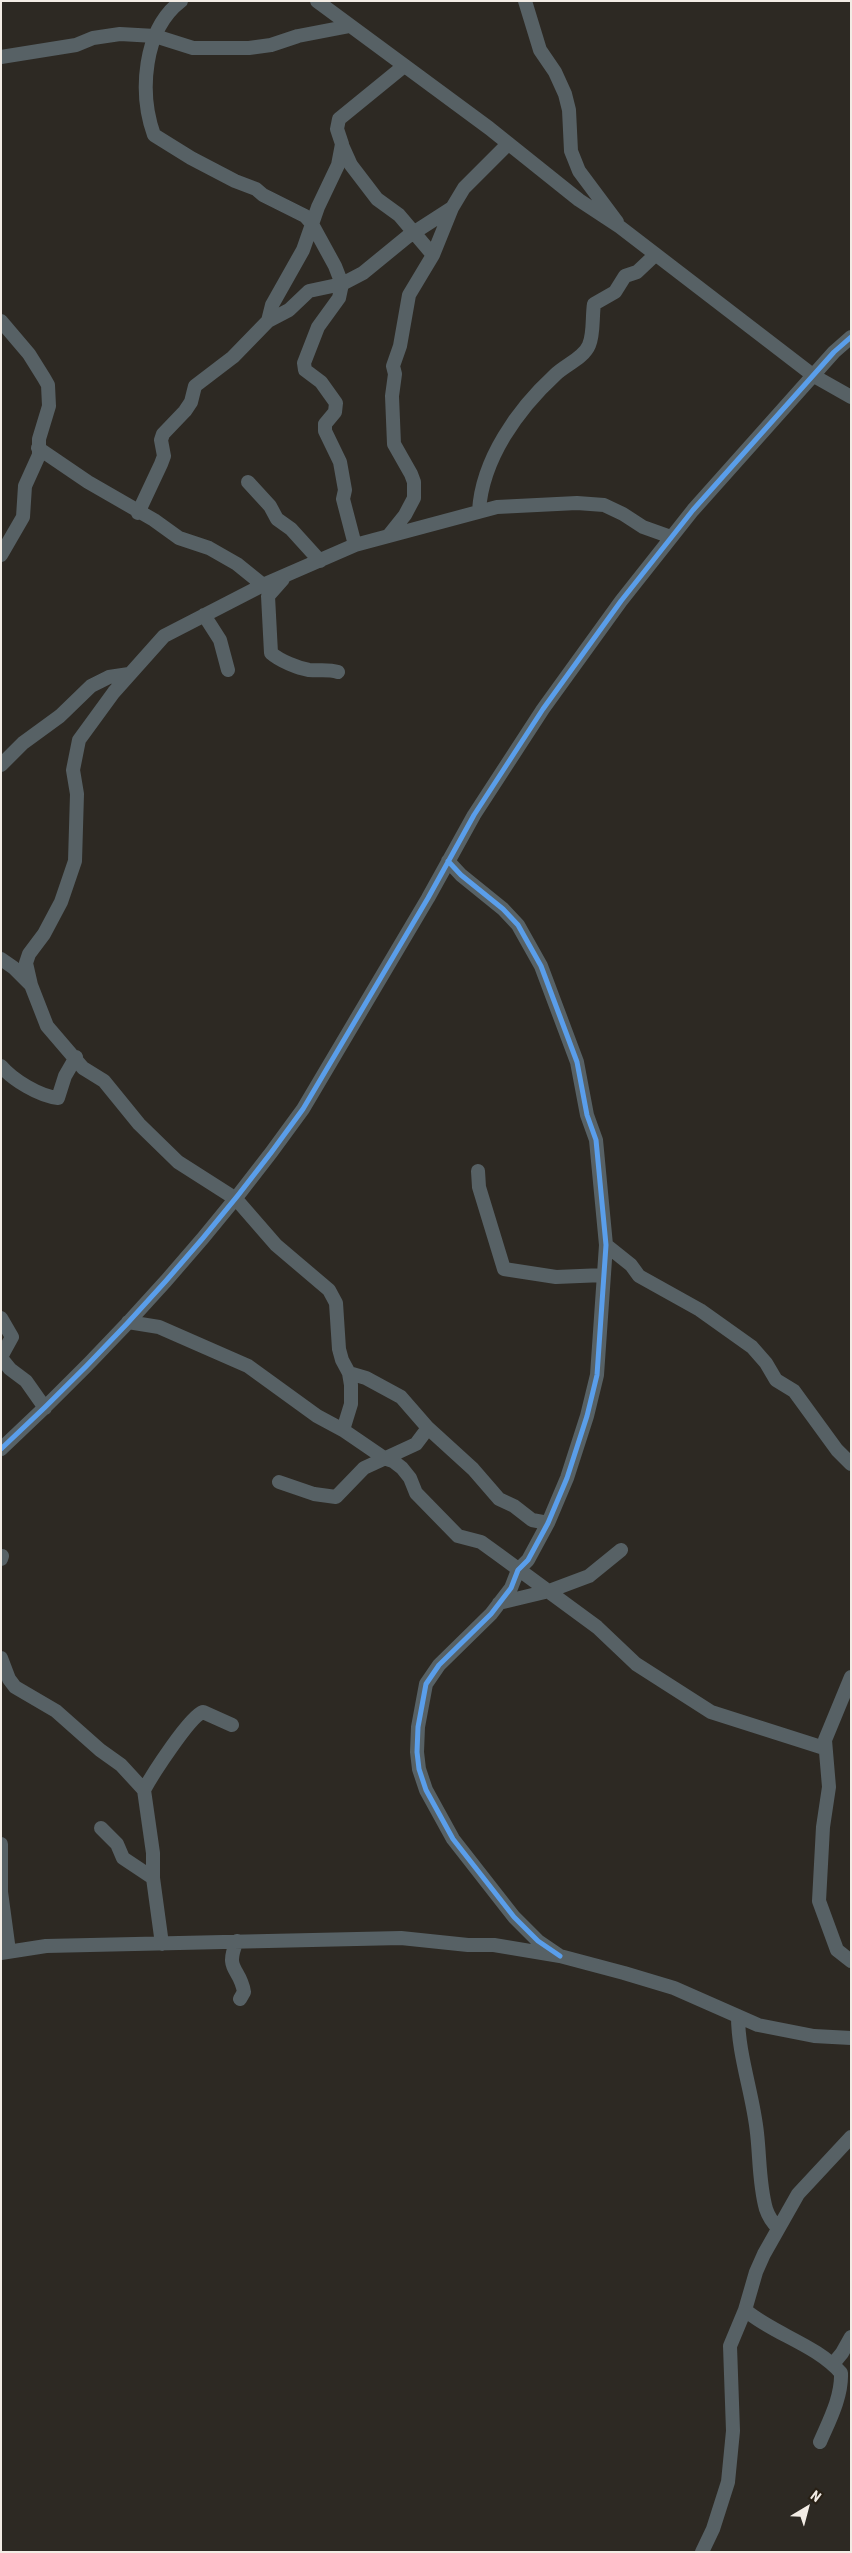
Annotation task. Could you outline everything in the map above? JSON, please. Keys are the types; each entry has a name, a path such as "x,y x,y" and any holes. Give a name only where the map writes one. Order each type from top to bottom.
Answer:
{"street":[{"path":"181,1 166,14 149,49 146,70 148,100 154,135 191,158 256,189 263,195 305,216 312,224 342,284 339,298 312,339 304,364 305,370 321,382 336,403 335,412 325,424 325,431 340,462 345,490 343,500 355,545"},
{"path":"317,1 508,144 579,200 620,227 814,376 851,397"},
{"path":"525,1 540,50 555,72 565,94 569,110 571,151 578,171 604,202 620,227"},
{"path":"1,57 76,45 93,38 120,34 155,36 193,48 240,48 271,45 298,36 350,26"},
{"path":"404,66 339,119 336,129 351,165 371,192 399,215 433,255"},
{"path":"268,321 272,305 292,272 338,164 342,144"},
{"path":"389,534 405,515 414,498 414,482 394,444 393,366 400,346 409,295 433,255 452,208 472,178 508,144"},
{"path":"138,513 164,456 161,440 191,402 195,386 233,357 268,321 289,310 309,291 342,284 363,272 414,233 452,208"},
{"path":"479,511 480,497 488,471 505,435 534,395 566,365 583,354 590,344 594,304 615,292 625,276 637,272 655,255"},
{"path":"1,321 29,354 48,385 49,406 39,439 39,455 25,486 23,517 1,554"},
{"path":"1,1449 45,1408 128,1322 236,1199 303,1109 497,777 543,710 621,601 693,510 834,352 851,337"},
{"path":"38,448 138,513 154,520 179,538 209,548 237,564 266,590 271,653 276,657 310,670 328,669 338,672"},
{"path":"248,482 270,506 276,519 291,529 320,560"},
{"path":"343,1430 350,1404 350,1373 339,1349 335,1299 321,1282 297,1264 266,1235 236,1199 178,1162 139,1124 104,1081 84,1068 47,1026 31,985 26,963 29,954 52,921 68,888 75,861 77,794 73,770 80,740 129,674 164,636 241,597 266,590 288,575 355,545 389,534 506,506 598,504 613,508 643,527 671,537"},
{"path":"204,615 220,640 228,670"},
{"path":"1,765 22,743 60,716 91,686 109,677 129,674"},
{"path":"448,861 503,909 518,925 541,966 577,1062 587,1115 596,1140 606,1245 597,1375 592,1398 567,1478 548,1523 528,1560 518,1570 511,1588 491,1614 439,1664 426,1684 418,1726 417,1752 419,1769 434,1808 453,1838 485,1882 514,1917 538,1941 560,1956"},
{"path":"1,959 14,968 31,985"},
{"path":"1,1066 8,1074 19,1081 58,1098 65,1076 76,1058"},
{"path":"478,1171 479,1187 504,1269 556,1277 604,1275"},
{"path":"606,1245 631,1265 639,1276 700,1310 752,1347 766,1363 776,1380 794,1391 837,1450 851,1464"},
{"path":"1,1318 12,1337 1,1357 10,1370 26,1381 45,1408"},
{"path":"128,1322 159,1327 248,1366 300,1405 402,1468 416,1493 448,1528 458,1536 480,1542 598,1627 636,1664 711,1712 824,1748"},
{"path":"350,1373 366,1378 401,1397 428,1428 473,1470 499,1499 514,1506 532,1520 548,1523"},
{"path":"279,1482 314,1494 336,1497 364,1468 416,1444 428,1428"},
{"path":"499,1603 550,1591 589,1576 602,1568 621,1550"},
{"path":"1,1658 9,1679 15,1687 56,1711 100,1750 121,1765 144,1790 153,1854 153,1878 162,1944"},
{"path":"851,1677 834,1715 824,1748 830,1787 823,1827 819,1900 837,1950 851,1962"},
{"path":"144,1790 182,1733 198,1714 203,1712 232,1725"},
{"path":"101,1828 117,1844 123,1858 153,1878"},
{"path":"1,1844 5,1952 46,1946 401,1938 468,1945 494,1945 560,1956 674,1988 758,2025 785,2031 851,2038"},
{"path":"237,1941 230,1956 233,1967 243,1984 244,1992 240,1998"},
{"path":"738,2016 738,2034 757,2133 758,2171 770,2221 778,2228"},
{"path":"702,2552 713,2529 728,2482 733,2431 730,2346 745,2310 756,2272 798,2194 851,2137"},
{"path":"745,2310 780,2334 814,2350 842,2374 842,2381 833,2413 820,2442"},
{"path":"832,2364 842,2353 851,2337"}],"cycle path":[{"path":"1,1449 83,1370 161,1287 269,1155 303,1109 428,898 474,815 543,709 621,601 693,510 834,352 851,337"},
{"path":"448,861 461,875 503,909 518,925 541,966 577,1062 587,1115 596,1140 606,1245 597,1375 587,1416 567,1478 548,1523 528,1560 518,1570 511,1588 491,1614 439,1665 426,1684 418,1727 417,1752 419,1769 426,1790 453,1839 514,1917 538,1941 560,1956"}]}
